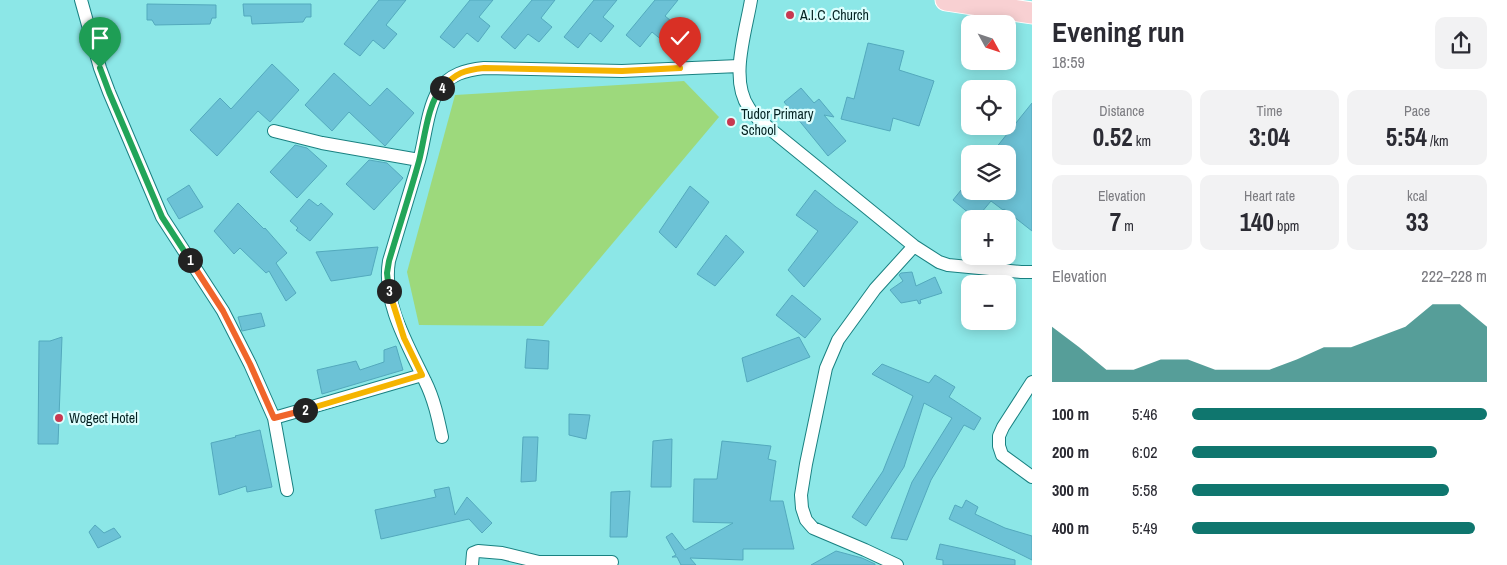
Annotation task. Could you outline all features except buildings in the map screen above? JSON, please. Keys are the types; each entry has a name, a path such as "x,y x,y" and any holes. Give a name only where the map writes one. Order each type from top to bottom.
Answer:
{"highway":[{"path":"946,0 1032,13"}],"street":[{"path":"81,0 100,68 162,217 223,311 250,364 274,418 287,490"},
{"path":"751,0 739,66 742,94 748,107 759,120 914,246 939,262 948,265 1032,272"},
{"path":"442,437 431,396 404,338 387,283 389,261 419,160 431,108 439,91 452,77 466,70 484,68 622,71 739,66"},
{"path":"274,131 322,143 419,160"},
{"path":"897,565 813,528 806,520 802,508 801,495 826,368 838,340 876,289 914,246"},
{"path":"274,418 422,375"},
{"path":"1032,382 999,436 999,446 1002,455 1032,477"},
{"path":"472,565 473,553 478,551 502,553 539,562 586,564 612,562"}],"green space":[{"path":"684,81 719,117 543,326 419,325 407,272 455,95"}],"place":[{"name":"A.I.C .Church","path":"790,15"},
{"name":"Tudor Primary School","path":"731,122"},
{"name":"Wogect Hotel","path":"59,418"}],"route":[{"path":"100,68 162,217 223,311 250,364 274,418 422,375 404,338 389,292 387,273 419,160 431,108 439,91 452,77 466,70 484,68 622,71 680,68"}]}
